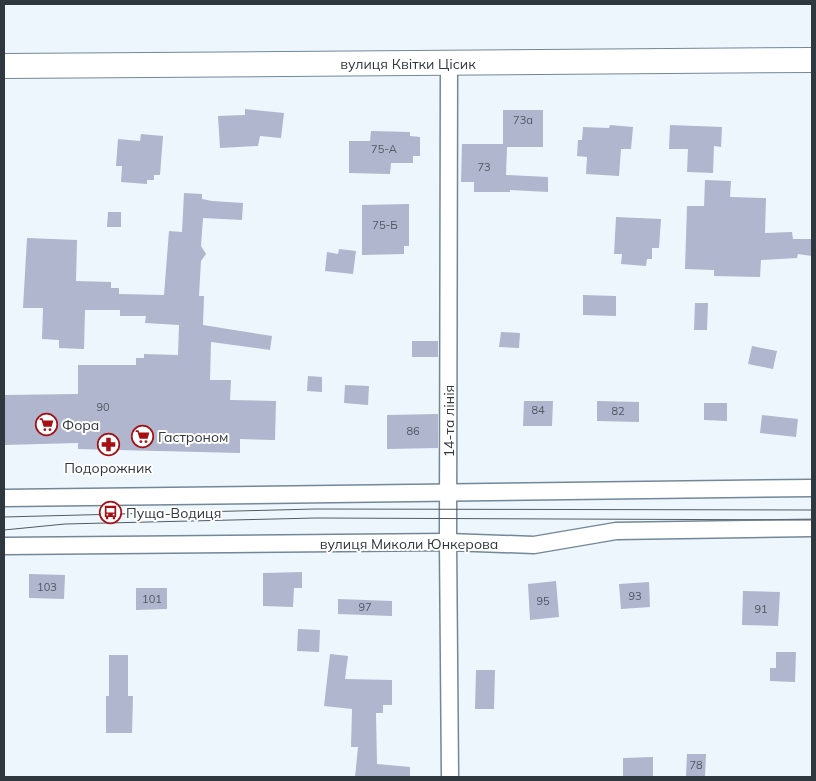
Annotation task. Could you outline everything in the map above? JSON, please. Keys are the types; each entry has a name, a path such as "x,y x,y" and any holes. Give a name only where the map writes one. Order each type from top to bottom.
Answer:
{"street":[{"name":"вулиця Квітки Цісик","path":"4,66 812,60"},
{"name":"14-та лінія","path":"449,64 448,542 450,777"},
{"path":"4,498 812,488"},
{"name":"вулиця Миколи Юнкерова","path":"4,546 448,542 534,545 616,531 812,528"}],"building":[{"path":"245,109 284,113 281,138 260,136 258,146 220,148 218,116 245,115"},
{"path":"503,110 543,110 543,147 507,147 506,175 548,177 548,192 510,190 510,192 474,192 474,182 461,182 462,144 503,144"},
{"path":"610,125 633,127 631,149 621,149 619,176 586,174 587,157 577,156 578,140 582,140 583,127 609,128"},
{"path":"670,125 722,127 721,147 714,146 713,173 687,172 688,149 669,149"},
{"path":"371,131 410,132 410,136 420,137 420,156 413,156 413,163 391,163 390,174 349,173 349,141 370,141"},
{"path":"141,134 163,136 160,175 154,175 154,180 147,180 147,184 121,182 122,166 116,166 118,139 140,141"},
{"path":"705,180 731,181 730,197 766,198 765,233 792,232 793,239 812,239 812,256 798,254 797,258 761,260 760,277 714,276 714,270 685,269 687,206 704,206"},
{"path":"184,193 202,194 202,199 212,201 243,203 242,220 203,218 201,246 206,254 201,261 199,296 204,296 203,325 272,336 270,350 211,342 210,380 231,380 230,400 276,401 275,440 240,439 240,453 78,449 78,443 4,445 4,395 78,394 78,365 136,365 136,358 144,358 144,354 178,355 179,325 145,323 146,316 120,316 120,310 85,310 84,349 59,348 59,340 42,339 43,308 23,308 27,238 77,240 76,281 111,282 111,288 119,288 119,294 164,295 169,231 182,232"},
{"path":"409,204 409,246 404,246 404,254 362,255 362,205"},
{"path":"108,212 121,212 121,227 107,227"},
{"path":"616,217 661,219 659,248 652,248 652,259 647,259 646,266 621,264 622,254 614,254"},
{"path":"339,249 356,251 353,274 325,271 327,252 338,254"},
{"path":"583,295 616,296 616,316 583,315"},
{"path":"695,303 708,303 707,330 694,330"},
{"path":"501,332 520,333 519,348 499,347"},
{"path":"412,341 438,341 438,357 412,357"},
{"path":"752,346 777,351 773,369 748,364"},
{"path":"308,376 322,377 322,392 307,391"},
{"path":"345,385 369,386 368,405 344,403"},
{"path":"524,401 553,401 552,426 523,426"},
{"path":"597,401 639,402 639,422 597,421"},
{"path":"704,403 727,403 727,421 704,420"},
{"path":"438,414 438,448 387,449 387,415"},
{"path":"762,415 798,419 796,437 760,433"},
{"path":"302,572 302,588 294,588 293,607 263,606 263,573"},
{"path":"29,574 65,575 64,599 29,598"},
{"path":"556,581 559,617 530,620 528,584"},
{"path":"649,582 650,607 621,609 619,584"},
{"path":"136,588 167,588 167,609 136,610"},
{"path":"743,591 780,592 778,626 742,625"},
{"path":"338,599 392,601 392,616 338,614"},
{"path":"298,629 320,630 319,652 297,651"},
{"path":"776,652 796,652 795,682 770,681 770,668 776,668"},
{"path":"330,654 348,656 345,679 392,680 392,705 383,705 383,713 376,713 377,764 410,767 410,777 355,777 358,747 351,747 352,709 324,706"},
{"path":"109,655 128,655 128,696 133,696 132,733 106,733 106,696 109,696"},
{"path":"476,670 495,670 494,709 475,709"},
{"path":"687,754 706,754 705,776 686,776"},
{"path":"653,757 653,777 623,777 623,758"}],"tram line":[{"path":"4,517 315,509 812,510"},
{"path":"4,530 65,524 316,518 812,520"}],"place":[{"name":"Фора","path":"46,425"},
{"name":"Гастроном","path":"142,437"},
{"name":"Подорожник","path":"108,445"},
{"name":"Пуща-Водиця","path":"110,513"}]}
